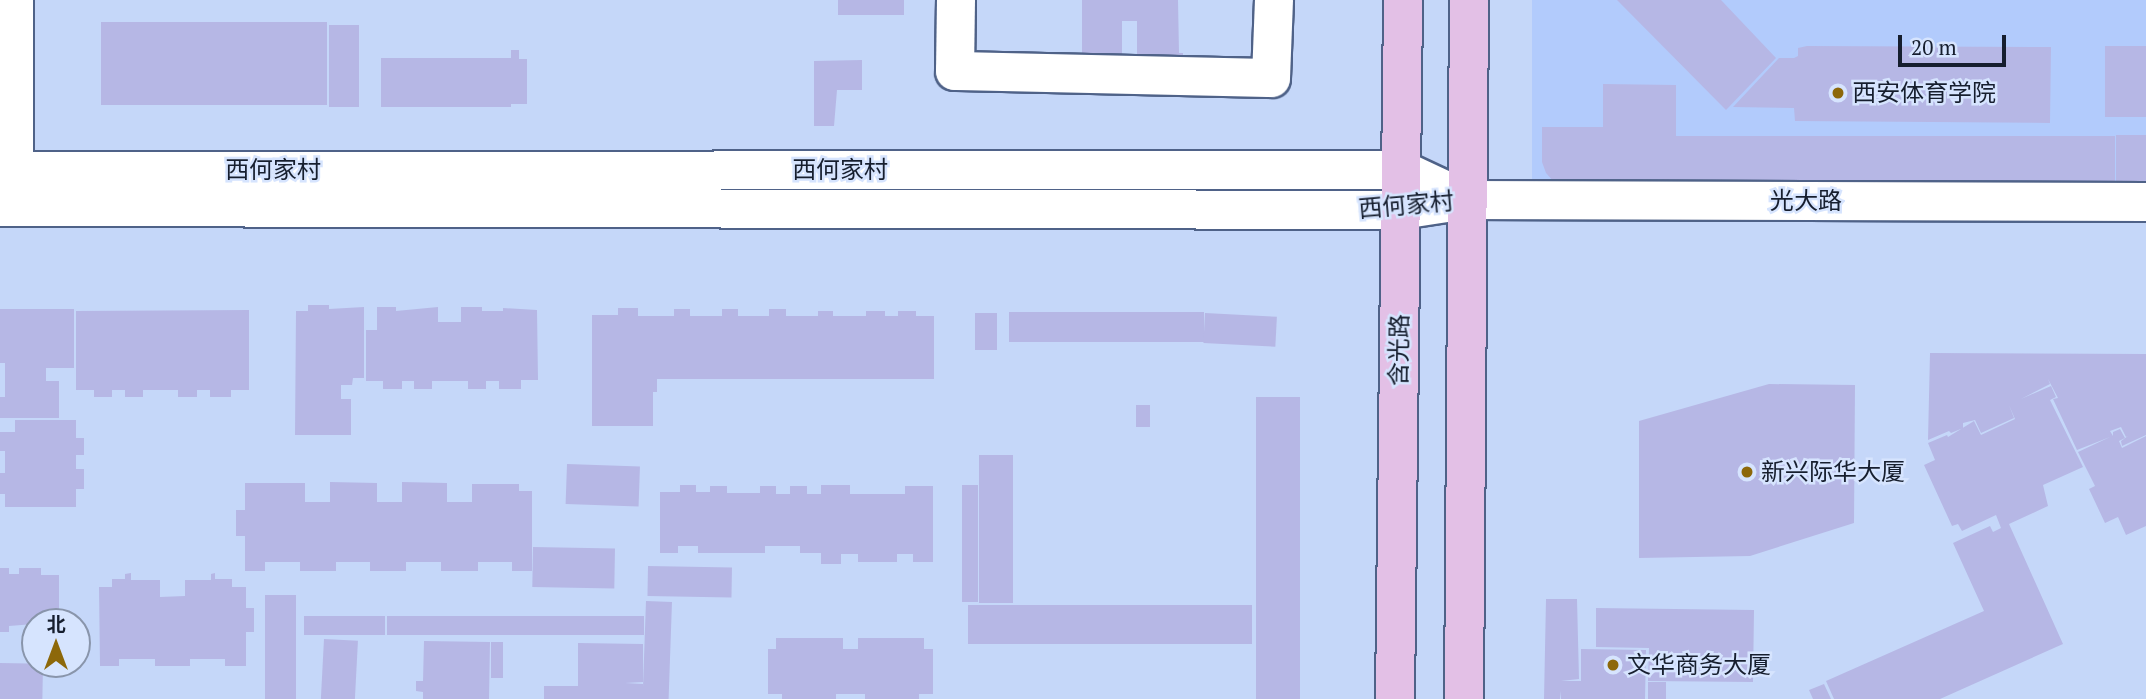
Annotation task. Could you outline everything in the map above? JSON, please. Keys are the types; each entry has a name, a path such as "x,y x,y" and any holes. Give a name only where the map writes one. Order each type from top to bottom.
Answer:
{"main road":[{"name":"含光路","path":"1395,699 1403,0"},
{"path":"1464,699 1469,0"}],"street":[{"path":"7,189 14,0"},
{"path":"956,0 955,71 1271,78 1274,0"},
{"name":"西何家村","path":"7,189 1402,170 1466,200"},
{"name":"西何家村","path":"7,189 1401,211 1466,200"},
{"name":"光大路","path":"1466,200 2146,202"}],"shaded area":[{"name":"西安体育学院","path":"1532,0 2146,0 2146,187 1532,187"}],"building":[{"path":"838,0 904,0 904,15 838,15"},
{"path":"1082,0 1178,0 1179,53 1183,53 1183,63 1137,56 1137,21 1122,21 1122,55 1102,55 1079,63 1079,53 1082,53"},
{"path":"1617,0 1721,0 1776,58 1726,110"},
{"path":"101,22 327,22 327,105 101,105"},
{"path":"329,25 359,25 359,107 329,107"},
{"path":"2105,46 2146,46 2146,117 2105,117"},
{"path":"2051,47 2050,123 1795,121 1794,108 1733,107 1779,58 1794,58 1798,56 1798,48"},
{"path":"511,50 519,50 519,59 527,59 527,104 511,104 511,107 381,107 381,58 511,58"},
{"path":"862,60 862,90 837,90 834,126 814,126 814,61"},
{"path":"1603,84 1676,85 1676,136 2115,136 2115,184 1554,182 1546,173 1542,162 1542,127 1603,127"},
{"path":"2116,135 2146,135 2146,184 2116,184"},
{"path":"308,305 329,305 329,309 364,307 364,378 353,378 352,385 341,385 341,399 351,399 351,435 295,435 296,311 308,311"},
{"path":"377,307 396,307 396,311 438,307 438,322 461,322 461,307 482,307 482,311 503,311 503,308 537,310 538,380 521,380 521,389 499,389 499,381 486,381 486,389 468,389 468,381 432,381 432,389 414,389 414,381 402,381 402,389 383,389 383,381 366,381 366,330 377,330"},
{"path":"618,308 638,308 638,316 674,316 674,309 690,309 690,316 722,316 722,309 738,309 738,316 769,316 769,309 786,309 786,316 818,316 818,311 833,311 833,316 866,316 866,311 885,311 885,316 898,316 898,311 916,311 916,316 934,316 934,379 657,379 657,392 653,392 653,426 592,426 592,315 618,315"},
{"path":"0,309 74,309 74,368 46,368 46,381 59,381 59,418 0,418 0,397 5,397 5,363 0,363"},
{"path":"249,310 249,390 231,390 231,397 210,397 210,390 197,390 197,397 178,397 178,390 143,390 143,397 125,397 125,390 112,390 112,397 94,397 94,390 76,390 76,311"},
{"path":"1009,312 1204,312 1204,342 1009,342"},
{"path":"975,313 997,313 997,350 975,350"},
{"path":"1205,313 1277,317 1275,347 1203,343"},
{"path":"1930,353 2146,354 2146,435 2122,446 2121,441 2128,436 2126,437 2121,427 2110,431 2113,436 2113,432 2120,429 2125,438 2119,441 2122,448 2146,436 2146,526 2126,535 2118,517 2105,523 2089,489 2095,486 2078,452 2110,437 2077,450 2053,399 2058,398 2048,379 2050,384 2021,399 2051,386 2056,397 2050,400 2083,467 2043,485 2048,506 2009,524 2063,644 1940,699 1834,699 1826,681 1984,611 1953,543 1990,526 1993,532 2001,528 1996,515 1962,531 1958,524 1952,526 1924,465 1935,460 1928,443 1947,435 1948,437 1962,428 1928,440","holes":["2009,405 2015,419 1981,435 1974,421 1963,428 1963,423 1975,420 1981,433 2014,418"]},
{"name":"新兴际华大厦","path":"1769,384 1855,385 1854,523 1750,556 1639,558 1639,421"},
{"path":"1256,397 1300,397 1300,699 1256,699"},
{"path":"1136,405 1150,405 1150,427 1136,427"},
{"path":"15,420 76,420 76,438 84,438 84,455 76,455 76,469 84,469 84,489 76,489 76,507 5,507 5,494 0,494 0,473 5,473 5,451 0,451 0,432 15,432"},
{"path":"979,455 1013,455 1013,603 979,603"},
{"path":"567,464 640,467 639,507 566,504"},
{"path":"330,482 377,483 377,502 402,502 402,482 447,483 447,502 472,502 472,484 519,484 519,491 532,491 532,571 512,571 512,562 478,562 478,571 441,571 441,562 406,562 406,571 370,571 370,562 336,562 336,571 300,571 300,562 265,562 265,571 245,571 245,536 236,536 236,510 245,510 245,483 305,483 305,502 330,502"},
{"path":"680,485 696,485 696,492 710,492 710,486 727,486 727,493 760,493 760,486 776,486 776,494 790,494 790,486 807,486 807,494 821,494 821,485 850,485 850,494 905,494 905,486 933,486 933,562 913,562 913,554 897,554 897,562 858,562 858,554 841,554 841,564 821,564 821,553 800,553 800,546 765,546 765,553 698,553 698,546 678,546 678,553 660,553 660,492 680,492"},
{"path":"962,485 978,485 978,602 962,602"},
{"path":"533,547 615,548 614,588 532,587"},
{"path":"648,566 732,567 731,597 647,596"},
{"path":"0,568 9,568 9,574 19,574 19,568 41,568 41,575 59,575 59,608 21,608 21,625 9,626 9,632 0,632"},
{"path":"131,573 131,580 160,580 160,597 185,596 185,580 211,580 211,574 215,573 215,579 232,579 232,587 246,587 246,608 254,608 254,632 246,632 246,666 225,666 225,659 190,659 190,666 155,666 155,659 119,659 119,666 100,666 99,587 112,587 112,579 125,579 125,574"},
{"path":"265,595 296,595 296,699 265,699"},
{"path":"1546,599 1577,599 1579,679 1561,681 1581,681 1581,649 1646,650 1645,699 1561,699 1561,691 1560,699 1544,699"},
{"path":"646,601 672,602 669,699 643,699"},
{"path":"968,605 1252,605 1252,644 968,644"},
{"path":"1596,608 1754,610 1753,682 1648,681 1649,648 1596,647"},
{"path":"304,616 385,616 385,635 304,635"},
{"path":"387,616 644,616 644,635 387,635"},
{"path":"776,638 843,638 843,649 858,649 858,638 924,638 924,649 933,649 933,694 919,694 919,699 865,699 865,694 836,694 836,699 782,699 782,694 768,694 768,649 776,649"},
{"path":"324,639 358,641 355,699 321,699"},
{"path":"424,641 490,642 489,699 423,699 423,692 416,691 416,681 423,681"},
{"path":"491,642 503,642 503,678 491,678"},
{"path":"578,643 643,644 643,682 625,683 643,684 643,699 544,699 544,686 578,686"},
{"path":"0,663 21,663 21,678 43,678 42,699 0,699"},
{"path":"1648,682 1666,682 1666,699 1648,699"},
{"path":"1824,684 1831,699 1813,699 1809,690"}],"place":[{"name":"西安体育学院","path":"1838,93"},
{"name":"新兴际华大厦","path":"1747,472"},
{"name":"文华商务大厦","path":"1613,665"}]}
